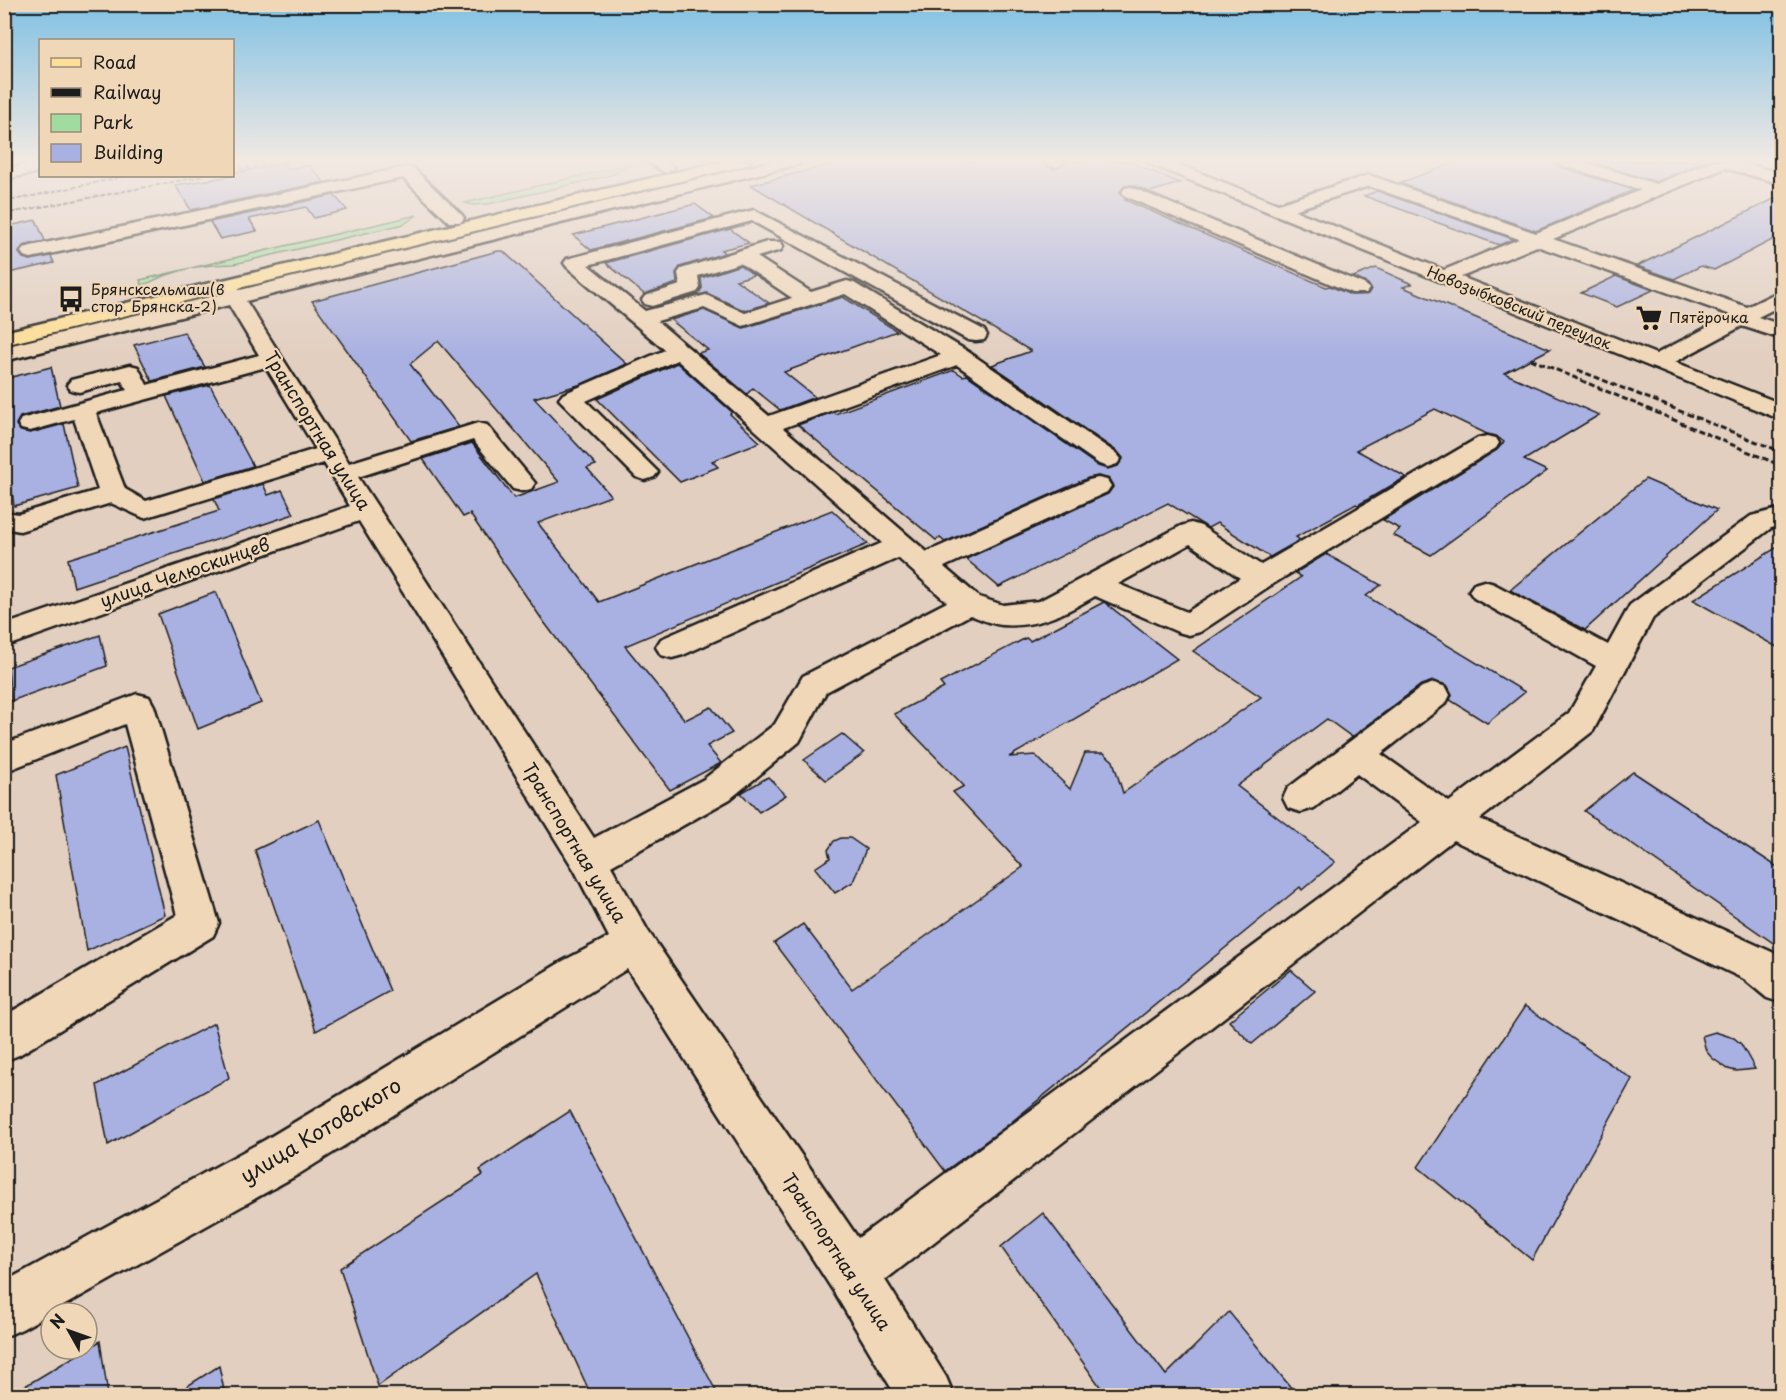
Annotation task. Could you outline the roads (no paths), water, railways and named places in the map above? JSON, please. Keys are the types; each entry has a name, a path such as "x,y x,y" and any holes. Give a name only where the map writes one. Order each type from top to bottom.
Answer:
{"main road":[{"path":"4,339 227,286 427,226"},
{"path":"4,324 227,286"}],"street":[{"path":"31,252 151,226"},
{"path":"4,354 227,286 474,226"},
{"path":"692,226 574,263 680,351 968,604 1002,615 1045,611 1191,532 1261,578"},
{"path":"775,226 976,335"},
{"path":"1211,226 1359,289"},
{"path":"1248,242 1293,226"},
{"name":"Новозыбковский переулок","path":"1317,226 1782,413"},
{"path":"1531,226 1763,309 1782,333"},
{"path":"1444,277 1540,229 1569,226"},
{"path":"634,313 690,288 688,273 774,246"},
{"path":"742,256 808,299"},
{"name":"Транспортная улица","path":"227,286 588,860 634,944 852,1274 927,1395"},
{"path":"634,313 706,301 743,320 847,286 959,356 1108,459"},
{"path":"1657,363 1763,309"},
{"path":"645,472 571,399 680,351"},
{"path":"765,426 959,356"},
{"path":"30,424 81,397 140,394 272,357"},
{"path":"81,397 113,494 144,510 478,430 522,483"},
{"path":"1094,584 1189,625 1261,578 1487,443"},
{"path":"923,565 1098,486"},
{"path":"4,520 20,523 113,494"},
{"name":"улица Челюскинцев","path":"4,636 366,510"},
{"path":"852,1274 1581,722 1641,612 1761,522 1782,516"},
{"path":"672,647 900,546"},
{"path":"1484,591 1614,662"},
{"path":"588,860 717,789 787,733 814,684 968,604"},
{"path":"1301,798 1434,695"},
{"path":"4,759 137,706 199,923 4,1040"},
{"path":"1356,755 1449,821 1759,966 1782,984"},
{"name":"улица Котовского","path":"4,1311 282,1156 568,981 634,944"}],"railway":[{"path":"1531,359 1782,466"},
{"path":"1578,370 1782,452"}],"place":[{"name":"Брянсксельмаш(в стор. Брянска-2)","path":"71,299"},
{"name":"Пятёрочка","path":"1649,318"}]}
